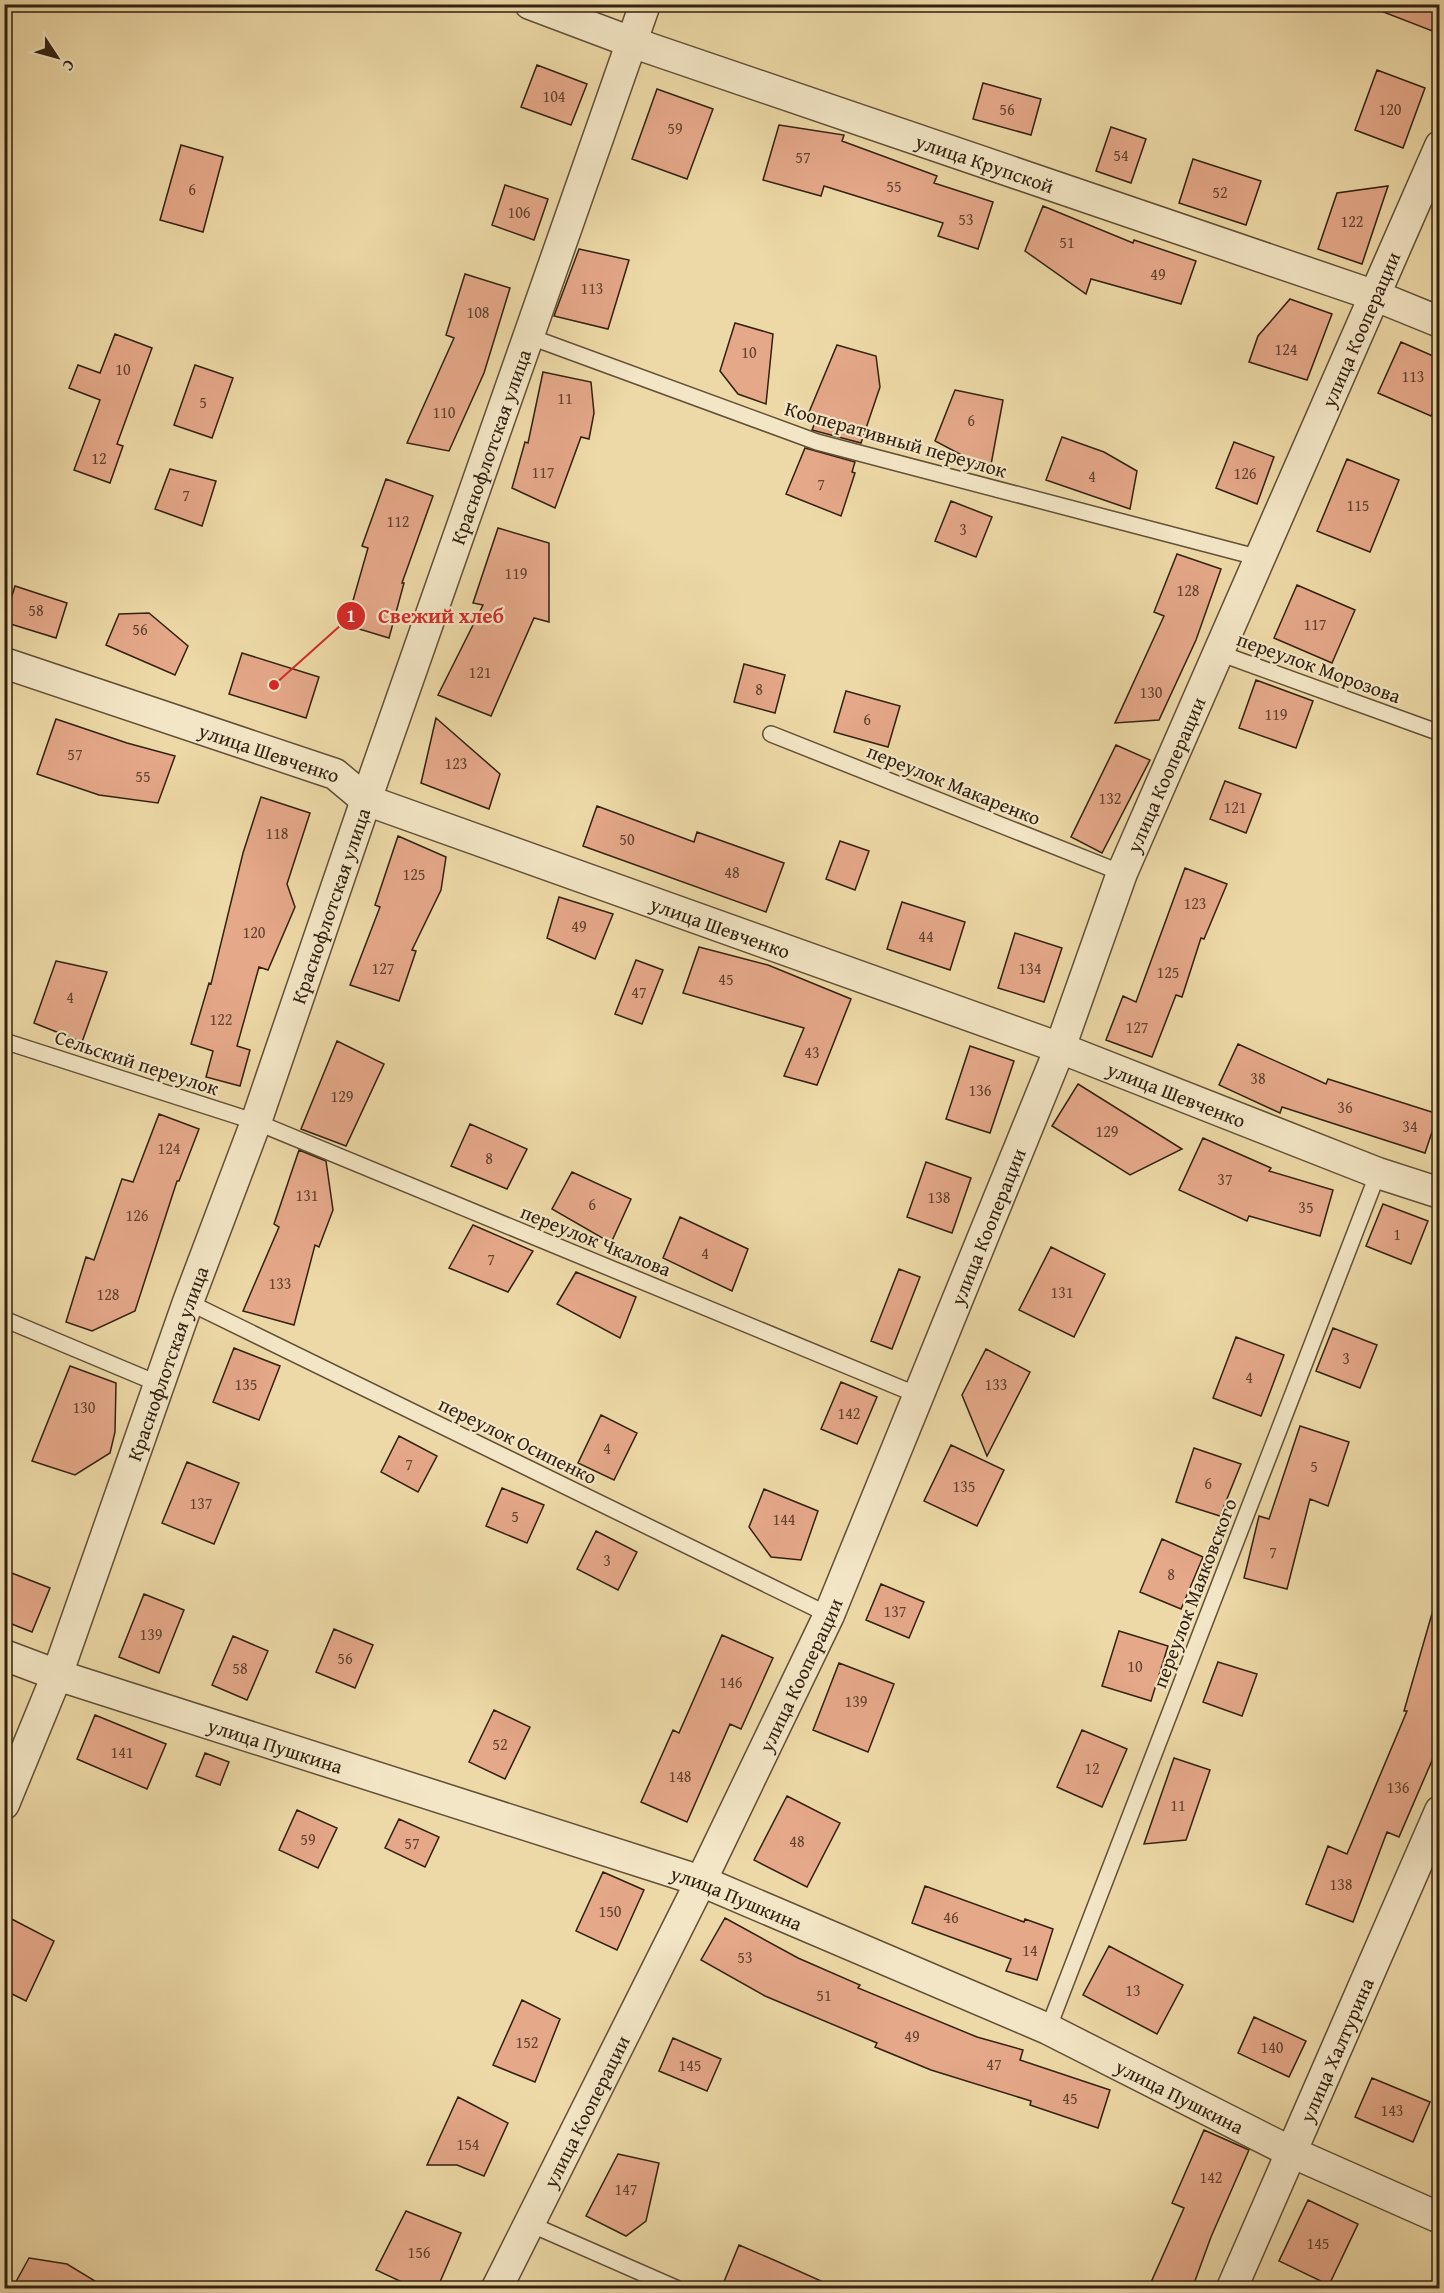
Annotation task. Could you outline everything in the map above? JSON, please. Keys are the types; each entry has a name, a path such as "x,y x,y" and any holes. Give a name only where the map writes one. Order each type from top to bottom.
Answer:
{"street":[{"name":"улица Крупской","path":"530,4 631,42 1376,296 1440,322"},
{"name":"Краснофлотская улица","path":"4,1804 57,1675 188,1302 256,1122 366,800 645,4"},
{"name":"улица Кооперации","path":"497,2289 701,1881 830,1615 1060,1048 1122,873 1440,146"},
{"name":"улица Шевченко","path":"4,663 335,774 366,800 1060,1048 1378,1173 1440,1193"},
{"name":"улица Пушкина","path":"4,1655 57,1675 701,1881 1048,2029 1292,2152 1440,2218"},
{"name":"улица Халтурина","path":"1232,2289 1440,1812"}],"lane":[{"name":"Кооперативный переулок","path":"528,336 817,442 1260,558"},
{"name":"переулок Морозова","path":"1219,653 1440,733"},
{"name":"переулок Макаренко","path":"771,735 1122,873"},
{"name":"Сельский переулок","path":"4,1041 256,1122"},
{"name":"переулок Чкалова","path":"256,1122 920,1396"},
{"name":"переулок Маяковского","path":"1048,2029 1378,1173"},
{"name":"переулок Осипенко","path":"188,1302 830,1615"},
{"path":"4,1319 159,1384"},
{"path":"530,2224 676,2289"}],"building":[{"path":"1368,4 1440,4 1440,34 1368,6"},
{"path":"537,65 587,84 571,125 521,107"},
{"path":"1377,70 1425,88 1403,148 1355,130"},
{"path":"983,83 1041,99 1031,135 973,119"},
{"path":"657,89 713,109 687,179 632,159"},
{"path":"779,125 844,135 842,141 937,176 934,183 993,202 978,249 938,236 943,223 824,186 821,196 763,180"},
{"path":"1111,127 1146,139 1131,183 1096,171"},
{"path":"181,145 223,157 203,232 160,220"},
{"path":"1193,159 1261,181 1246,225 1179,203"},
{"path":"505,185 548,199 534,240 492,225"},
{"path":"1388,186 1362,264 1318,249 1337,193"},
{"path":"1043,206 1133,243 1134,240 1196,261 1181,304 1091,279 1086,294 1025,251"},
{"path":"579,249 629,260 608,329 554,316"},
{"path":"465,274 510,288 484,373 449,451 407,443 454,338 446,335"},
{"path":"1290,299 1332,314 1307,380 1249,362 1258,336"},
{"path":"735,323 773,334 766,404 738,394 720,371"},
{"path":"115,334 152,348 117,444 123,446 110,483 74,470 100,400 69,388 78,365 100,373"},
{"path":"1401,342 1440,359 1440,396 1431,416 1378,393"},
{"path":"837,345 876,356 880,387 861,443 812,430 816,420 807,417"},
{"path":"195,365 233,378 212,438 174,425"},
{"path":"543,372 591,382 594,413 589,439 581,437 555,508 512,488 525,442 528,443"},
{"path":"955,390 1003,400 990,470 935,441"},
{"path":"1062,437 1104,452 1137,471 1130,509 1046,480"},
{"path":"1234,442 1274,457 1257,504 1216,488"},
{"path":"805,448 855,462 852,472 855,473 841,516 786,494"},
{"path":"1347,459 1399,480 1370,552 1317,531"},
{"path":"170,469 216,481 202,526 155,509"},
{"path":"386,479 433,496 402,583 404,583 389,638 346,625 368,548 362,546"},
{"path":"951,501 992,517 976,557 935,541"},
{"path":"498,528 549,543 549,622 534,618 491,716 438,695 483,605 473,603"},
{"path":"1177,554 1221,569 1196,640 1159,720 1115,723 1164,616 1154,612"},
{"path":"1297,585 1355,610 1332,663 1274,638"},
{"path":"15,586 67,603 56,638 4,622"},
{"path":"149,613 188,646 175,675 106,645 119,614"},
{"path":"242,653 319,677 306,718 229,694"},
{"path":"744,664 785,675 775,713 734,702"},
{"path":"1256,680 1313,701 1296,748 1239,728"},
{"path":"846,691 900,706 888,747 834,732"},
{"path":"436,718 500,774 489,809 421,783"},
{"path":"56,719 127,743 175,756 158,803 99,795 37,774"},
{"path":"1116,745 1150,760 1102,853 1071,837"},
{"path":"1225,781 1261,794 1246,833 1210,819"},
{"path":"261,797 310,813 287,884 295,907 268,970 259,967 237,1046 250,1050 240,1086 206,1077 213,1051 191,1044 209,983 211,984 243,853"},
{"path":"597,806 694,842 697,832 784,863 766,912 583,846"},
{"path":"398,836 446,857 441,890 412,950 416,951 399,1001 350,985 380,907 375,905"},
{"path":"840,841 869,851 855,890 826,879"},
{"path":"1185,868 1227,884 1204,939 1201,938 1182,997 1176,995 1152,1057 1106,1040 1123,996 1136,1002"},
{"path":"559,897 613,914 595,959 547,938"},
{"path":"902,902 965,922 950,970 887,949"},
{"path":"1015,933 1062,948 1044,1002 998,988"},
{"path":"699,947 768,965 851,999 817,1085 784,1076 804,1028 683,993"},
{"path":"636,960 663,970 642,1024 615,1014"},
{"path":"56,961 107,972 82,1042 34,1023"},
{"path":"337,1041 384,1064 346,1146 301,1129"},
{"path":"1238,1044 1326,1084 1328,1079 1438,1114 1425,1153 1282,1107 1280,1113 1219,1085"},
{"path":"970,1046 1014,1061 990,1133 946,1119"},
{"path":"1078,1084 1182,1149 1130,1175 1052,1126"},
{"path":"159,1114 199,1129 179,1181 177,1181 135,1311 92,1331 66,1322 86,1257 94,1260 122,1179 133,1182"},
{"path":"470,1124 527,1149 507,1189 451,1166"},
{"path":"1203,1138 1271,1168 1269,1171 1333,1190 1320,1236 1249,1216 1247,1221 1179,1190"},
{"path":"299,1150 326,1161 333,1210 319,1247 315,1245 294,1325 243,1311 279,1227 274,1224"},
{"path":"926,1162 971,1178 952,1233 907,1217"},
{"path":"572,1172 631,1199 611,1243 552,1209"},
{"path":"1383,1204 1428,1221 1411,1264 1366,1246"},
{"path":"680,1217 748,1249 732,1291 663,1258"},
{"path":"473,1225 533,1251 508,1292 449,1268"},
{"path":"1051,1247 1105,1274 1074,1337 1019,1310"},
{"path":"899,1269 920,1277 892,1349 871,1341"},
{"path":"576,1272 636,1297 620,1338 557,1304"},
{"path":"1333,1328 1377,1345 1360,1388 1316,1371"},
{"path":"1236,1337 1284,1355 1261,1416 1213,1398"},
{"path":"234,1348 280,1366 259,1420 213,1402"},
{"path":"986,1349 1030,1372 987,1456 962,1395"},
{"path":"70,1366 116,1383 115,1432 110,1453 75,1475 32,1461"},
{"path":"841,1382 877,1397 857,1444 821,1429"},
{"path":"601,1415 637,1433 614,1480 578,1463"},
{"path":"1300,1426 1349,1442 1328,1506 1310,1499 1287,1589 1244,1578 1259,1516 1269,1519"},
{"path":"399,1436 437,1456 418,1492 381,1472"},
{"path":"951,1445 1004,1470 977,1526 924,1501"},
{"path":"1194,1448 1241,1464 1220,1516 1176,1502"},
{"path":"187,1462 239,1483 214,1544 162,1523"},
{"path":"502,1488 544,1505 527,1543 486,1526"},
{"path":"764,1489 818,1511 801,1560 771,1557 749,1527"},
{"path":"596,1531 637,1552 618,1590 577,1569"},
{"path":"1162,1539 1203,1557 1181,1609 1140,1592"},
{"path":"4,1570 50,1588 32,1632 4,1621"},
{"path":"881,1584 924,1602 909,1638 866,1620"},
{"path":"144,1594 184,1610 159,1673 119,1657"},
{"path":"1433,1610 1440,1611 1440,1742 1399,1837 1387,1832 1353,1922 1306,1904 1328,1846 1347,1854 1407,1711 1404,1711"},
{"path":"334,1629 373,1645 355,1688 316,1672"},
{"path":"1119,1631 1168,1646 1151,1701 1102,1686"},
{"path":"722,1635 773,1658 741,1729 730,1724 687,1822 641,1802 673,1730 679,1733"},
{"path":"233,1636 268,1651 247,1700 212,1685"},
{"path":"1218,1662 1257,1674 1242,1716 1203,1702"},
{"path":"839,1663 894,1684 868,1752 813,1730"},
{"path":"494,1710 530,1727 505,1779 469,1762"},
{"path":"95,1715 166,1744 147,1789 77,1759"},
{"path":"1082,1730 1127,1749 1102,1807 1057,1787"},
{"path":"205,1753 229,1762 220,1785 196,1776"},
{"path":"1174,1758 1210,1770 1186,1840 1144,1844"},
{"path":"787,1796 840,1823 807,1887 754,1860"},
{"path":"297,1810 337,1828 318,1868 279,1850"},
{"path":"399,1819 439,1837 425,1867 385,1848"},
{"path":"603,1872 644,1890 617,1950 576,1931"},
{"path":"925,1886 1024,1922 1025,1919 1053,1929 1037,1980 1006,1971 1011,1959 912,1923"},
{"path":"4,1915 54,1941 26,2001 4,1990"},
{"path":"725,1918 798,1958 860,1985 858,1988 977,2037 1023,2050 1020,2060 1110,2090 1098,2128 1030,2105 1031,2101 931,2070 875,2047 877,2043 765,1996 701,1960"},
{"path":"1109,1946 1183,1985 1157,2034 1083,1995"},
{"path":"522,2000 560,2019 535,2082 493,2065"},
{"path":"1254,2017 1306,2041 1289,2077 1238,2053"},
{"path":"673,2038 721,2059 707,2091 659,2071"},
{"path":"1372,2078 1430,2102 1413,2142 1355,2117"},
{"path":"458,2097 508,2123 484,2176 457,2165 427,2165"},
{"path":"1204,2130 1249,2150 1211,2237 1192,2289 1148,2289 1184,2208 1172,2203"},
{"path":"618,2154 659,2163 646,2221 626,2236 586,2216"},
{"path":"1308,2200 1358,2224 1329,2285 1279,2261"},
{"path":"406,2211 461,2233 437,2289 417,2289 376,2270"},
{"path":"739,2245 774,2260 839,2289 721,2289"},
{"path":"29,2258 67,2264 108,2289 12,2289"}],"place":[{"name":"Свежий хлеб","path":"274,685"}]}
